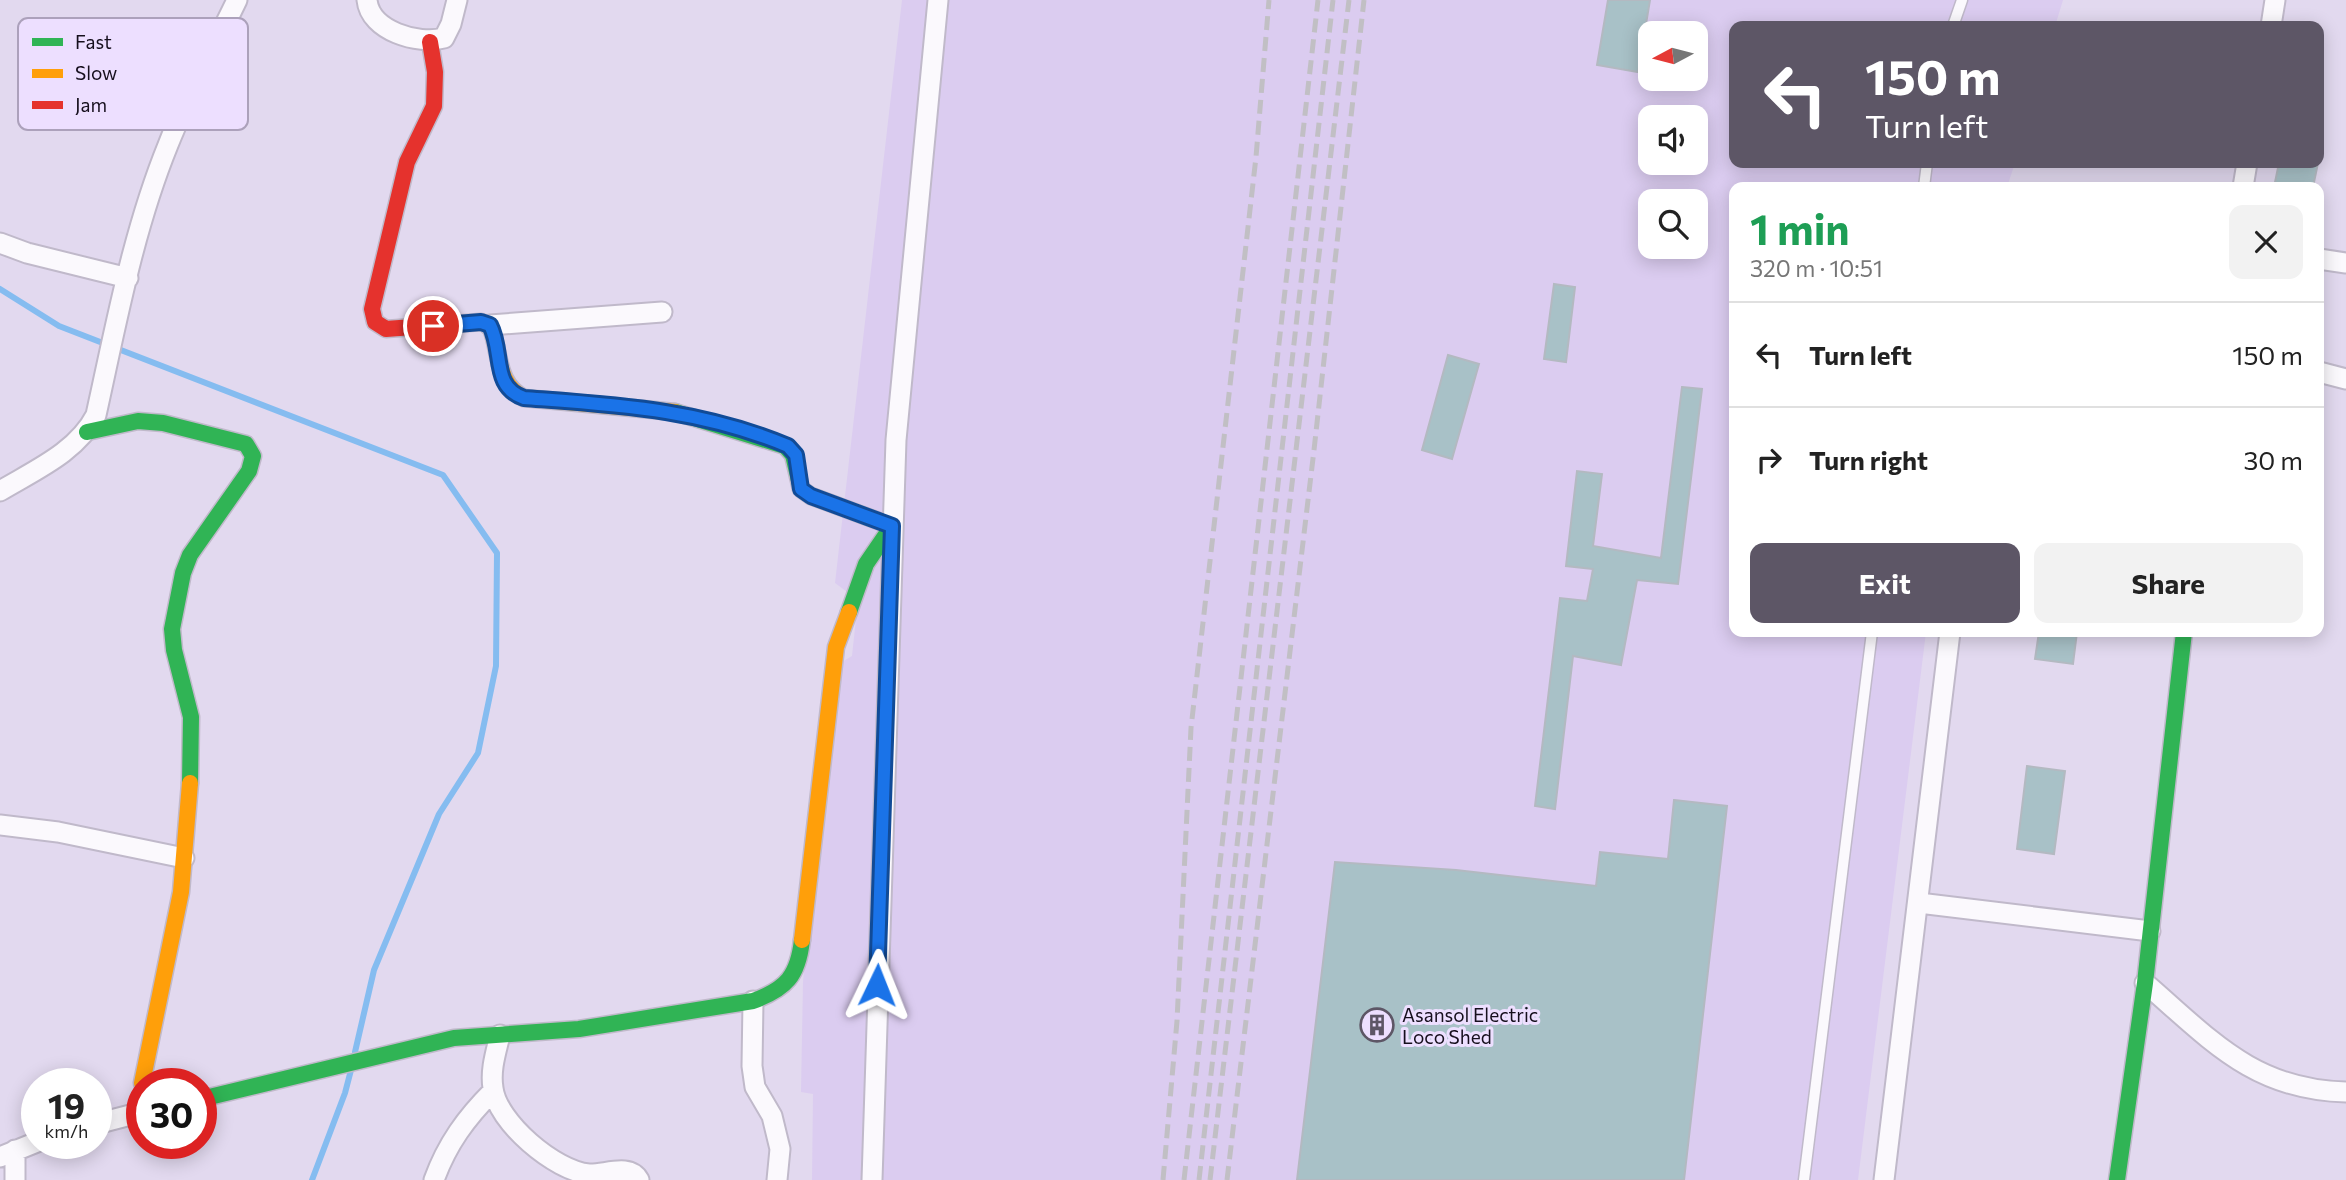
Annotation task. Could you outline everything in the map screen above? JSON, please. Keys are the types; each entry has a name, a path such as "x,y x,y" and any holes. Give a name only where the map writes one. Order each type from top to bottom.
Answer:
{"street":[{"path":"228,18 237,0"},
{"path":"367,0 372,17 383,28 430,42 444,38 457,0"},
{"path":"872,1180 896,440 939,0"},
{"path":"2272,21 2275,0"},
{"path":"430,42 435,72 434,106 407,162 372,309 373,319 378,326 386,329 481,322 490,325 662,312"},
{"path":"0,491 69,449 91,424 126,286 168,145 175,130"},
{"path":"0,243 126,286"},
{"path":"2324,260 2346,263"},
{"path":"490,325 496,336 503,382 510,393 524,398 681,413 778,442 788,446 796,455 801,489 811,496 892,526"},
{"path":"2324,373 2346,379"},
{"path":"91,424 138,421 163,423 246,444 253,456 249,471 190,555 183,572 172,629 193,737 181,892 145,1068"},
{"path":"217,1095 454,1038 579,1030 753,1001 779,992 791,979 800,960 836,647 866,564 892,526"},
{"path":"1884,1180 1949,637"},
{"path":"2118,1180 2145,983 2183,637"},
{"path":"0,825 58,832 184,858"},
{"path":"1919,903 2150,931"},
{"path":"2145,983 2240,1063 2266,1077 2328,1092 2346,1092"},
{"path":"753,1001 751,1066 755,1087 772,1116 780,1149 777,1180"},
{"path":"500,1035 492,1071 493,1091 503,1113 532,1146 571,1170 589,1174 625,1171 636,1175 639,1180"},
{"path":"434,1180 445,1152 468,1117 493,1091"},
{"path":"8,1154 15,1180"}],"lane":[{"path":"1955,21 1962,0"},
{"path":"1804,1180 1871,637"}],"shaded area":[{"path":"902,0 2063,0 2057,21 1729,21 1729,168 2013,168 2009,182 1729,182 1729,637 1925,637 1858,1180 812,1180 813,1094 801,1092 803,982 830,669 852,656 858,600 835,583"}],"building":[{"path":"1608,0 1650,0 1646,21 1638,21 1638,72 1597,65"},
{"path":"2278,168 2317,168 2314,182 2275,182"},
{"path":"1554,284 1575,287 1566,362 1544,359"},
{"path":"1448,355 1479,364 1452,459 1422,450"},
{"path":"1682,387 1702,389 1678,584 1637,580 1621,665 1573,656 1555,809 1535,806 1560,598 1587,601 1593,569 1566,566 1577,471 1602,474 1593,546 1661,558"},
{"path":"2038,637 2076,637 2073,664 2035,659"},
{"path":"2027,766 2065,771 2054,854 2017,849"},
{"path":"1674,800 1727,806 1684,1180 1297,1180 1335,862 1456,870 1596,886 1600,852 1668,859"}],"waterway":[{"path":"0,289 59,326 443,475 497,553 496,666 478,753 439,814 374,970 355,1052"},
{"path":"312,1180 351,1070"}],"railway":[{"path":"1163,1180 1177,1021 1191,728 1256,157 1269,0"},
{"path":"1184,1180 1318,0"},
{"path":"1199,1180 1333,0"},
{"path":"1210,1180 1349,0"},
{"path":"1227,1180 1314,450 1364,0"}],"traffic: fast":[{"path":"675,412 785,446 793,455 801,489 811,496 892,526 866,564 849,612"},
{"path":"87,432 138,421 163,423 246,444 253,456 249,471 190,555 183,573 172,629 174,650 191,717 190,783"},
{"path":"2117,1180 2145,983 2183,637"},
{"path":"217,1095 454,1038 579,1029 753,1001 782,986 788,979 797,963 802,940"}],"traffic: slow":[{"path":"454,324 481,322 490,325 503,375 515,392 524,398 675,412"},
{"path":"802,940 836,647 849,612"},
{"path":"145,1068 181,892 190,783"}],"traffic: jam":[{"path":"430,42 435,72 434,106 407,162 372,309 375,322 386,329 454,324"}],"place":[{"name":"Asansol Electric Loco Shed","path":"1377,1025"}],"route":[{"path":"433,326 481,322 490,325 496,336 503,382 510,393 524,398 681,413 788,446 796,455 797,477 801,489 811,496 892,526 877,985"}]}
